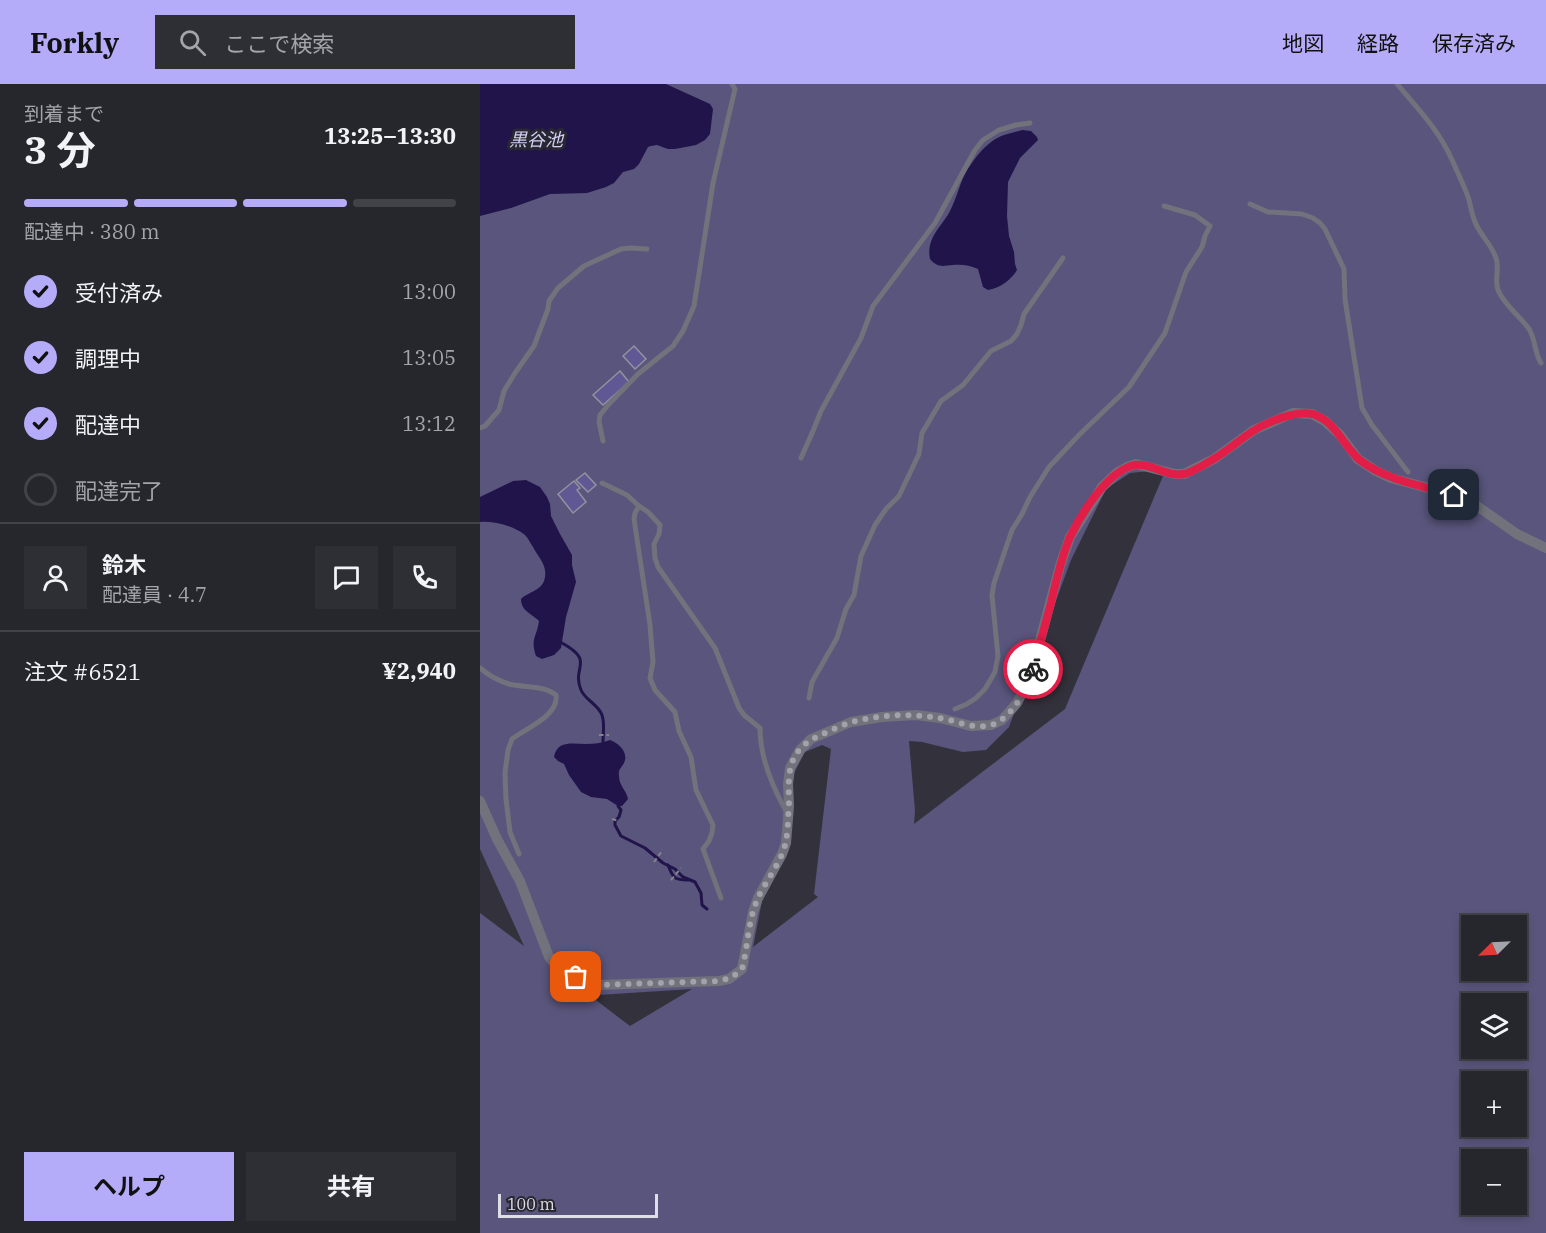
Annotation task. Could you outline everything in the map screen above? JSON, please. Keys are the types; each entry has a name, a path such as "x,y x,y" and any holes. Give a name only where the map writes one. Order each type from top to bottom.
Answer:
{"street":[{"path":"480,801 520,881 549,957 555,964 576,977 597,985 729,979 742,969 753,912 786,843 790,768 800,750 811,739 851,722 882,717 916,715 971,726 991,725 1002,720 1017,703 1030,678 1070,537 1102,487 1127,467 1136,464 1175,474 1184,474 1214,459 1254,430 1293,413 1312,414 1325,421 1340,435 1358,459 1376,471 1390,478 1454,495 1477,506 1517,534 1546,548"}],"lane":[{"path":"603,441 600,415 638,374 673,346 683,331 694,306 713,183 735,89 732,84"},
{"path":"1397,84 1425,115 1452,159 1473,218 1496,258 1497,287 1517,317 1528,328 1536,355 1541,363"},
{"path":"801,458 821,411 861,338 873,306 935,223 975,150 983,140 999,130 1030,123"},
{"path":"1250,204 1268,212 1302,214 1320,223 1325,229 1344,269 1345,299 1362,408 1372,425 1408,472"},
{"path":"955,709 976,698 995,672 998,656 992,595 1012,530 1049,467 1129,387 1165,333 1186,272 1202,247 1210,226 1195,216 1164,206"},
{"path":"480,428 485,426 499,410 504,391 534,346 549,301 558,288 584,266 604,256 621,249 646,249"},
{"path":"809,698 812,682 837,638 846,609 854,596 861,556 875,525 899,496 920,454 922,433 941,401 963,385 992,351 1011,341 1017,334 1024,314 1063,258"},
{"path":"602,483 627,495 660,525 654,544 658,567 715,648 739,708 760,728 760,741 767,768 776,793 788,814"},
{"path":"639,506 634,519 650,625 653,662 650,678 655,690 675,712 679,731 691,757 696,790 713,825 709,841 703,849 721,898"},
{"path":"480,668 510,684 540,688 556,695 556,704 552,710 541,721 512,739 508,750 505,772 506,799 510,832 519,854"}],"path":[{"path":"599,735 609,735"},
{"path":"612,819 619,821"},
{"path":"654,862 662,850"},
{"path":"671,880 681,868"}],"shaded area":[{"path":"480,84 1546,84 1546,1233 480,1233 480,913 524,946 480,849","holes":["1166,469 1065,709 914,824 909,741 963,752 986,750 1009,727 1071,560 1106,489 1130,473","822,745 831,749 814,894 818,897 753,947 762,901 789,850 792,777 805,752","559,972 598,995 692,989 630,1026"]}],"water":[{"name":"黒谷池","path":"480,84 666,84 710,104 713,109 710,134 696,145 675,149 657,145 648,147 634,169 623,172 614,183 606,187 587,193 550,194 480,216"},
{"path":"1022,130 1031,131 1038,140 1020,158 1008,182 1009,236 1017,270 1005,283 988,290 983,287 978,269 966,265 935,264 930,259 930,245 949,213 970,165 991,142 1004,135"},
{"path":"526,480 540,487 547,497 551,516 572,555 576,582 566,617 561,648 554,655 542,659 536,656 534,645 539,621 525,609 521,599 539,588 544,582 543,564 525,535 504,525 480,522 480,497 513,481"},
{"path":"610,740 620,746 625,756 619,774 620,783 628,799 622,806 581,792 564,764 554,757 562,745 595,744"}],"building":[{"path":"634,346 646,359 635,369 623,356"},
{"path":"620,371 629,382 603,405 593,395"},
{"path":"585,473 596,485 588,492 576,480"},
{"path":"574,481 580,488 577,490 586,502 573,513 558,494"}],"waterway":[{"path":"562,643 578,655 581,690 602,715 603,742"},
{"path":"618,806 621,810 615,825 621,836 645,848 683,877 695,882 701,893 702,905 707,909"},
{"path":"668,865 675,877 688,880"}],"way so far":[{"path":"576,977 597,985 719,981 736,975 742,969 758,898 786,843 790,768 800,750 811,739 851,722 882,717 916,715 971,726 991,725 1002,720 1017,703 1033,669"}],"route":[{"path":"1033,669 1060,566 1070,537 1102,487 1127,467 1136,464 1175,474 1184,474 1214,459 1254,430 1293,413 1312,414 1325,421 1340,435 1358,459 1376,471 1390,478 1454,495"}]}
